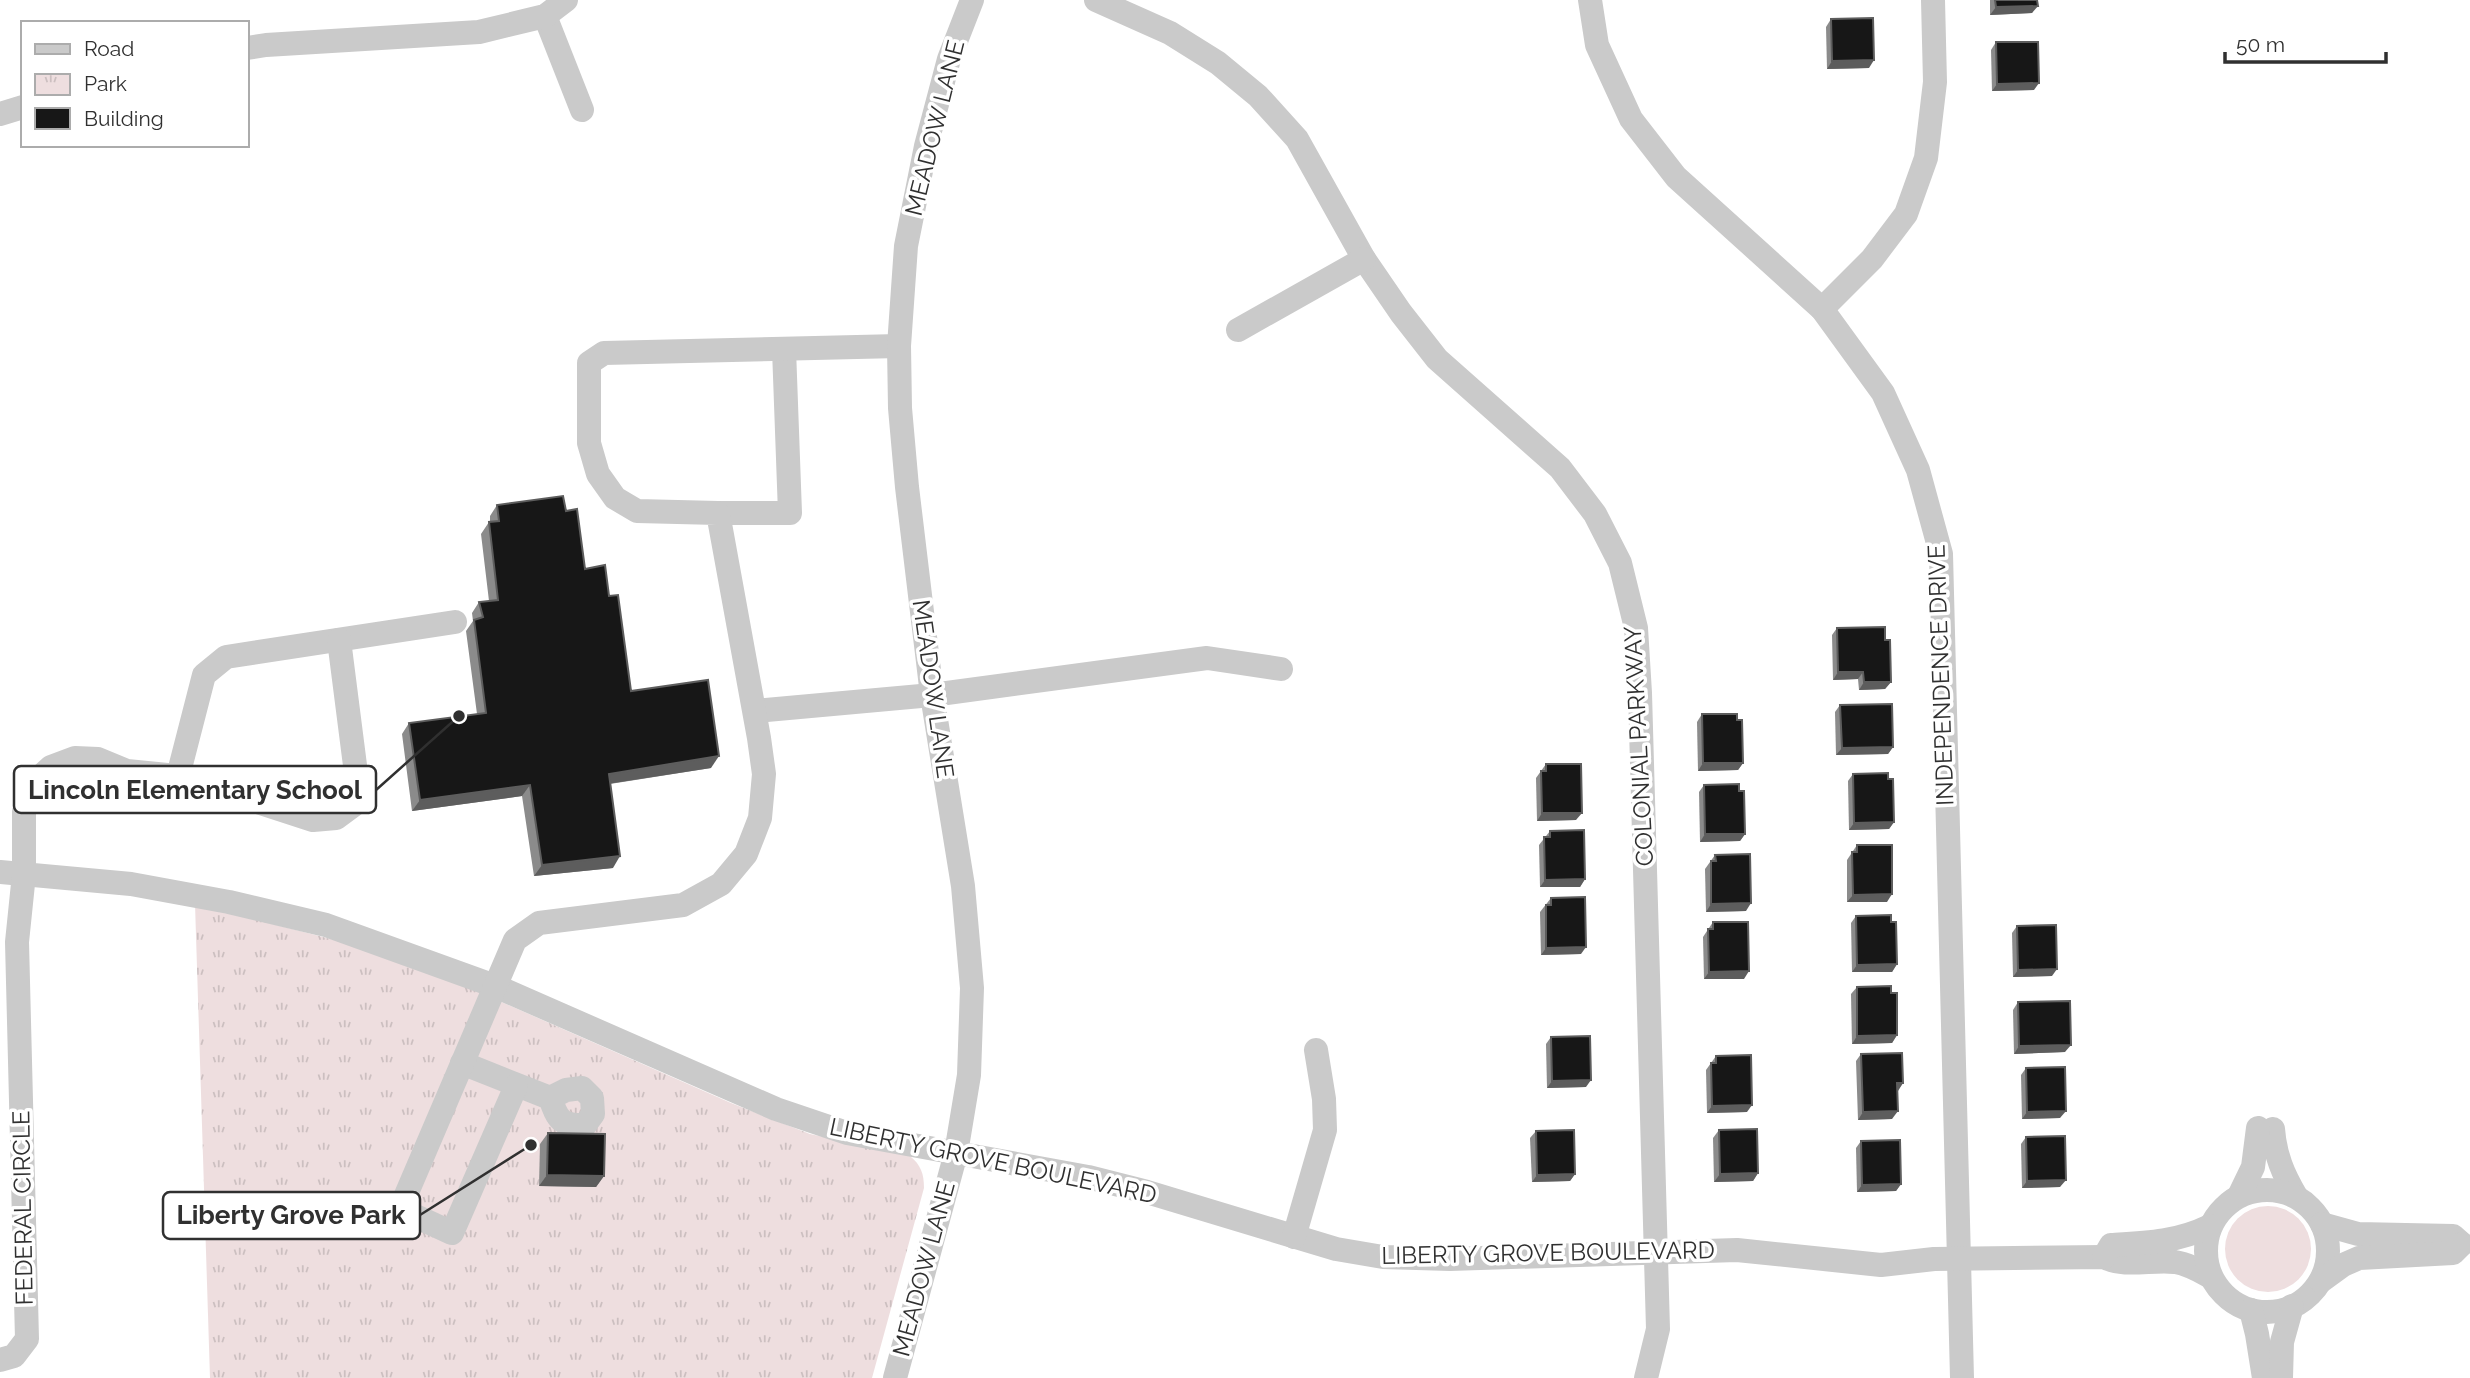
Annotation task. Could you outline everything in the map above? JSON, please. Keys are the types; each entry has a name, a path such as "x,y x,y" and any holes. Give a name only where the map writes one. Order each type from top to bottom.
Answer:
{"street":[{"path":"248,48 479,32 545,16 566,0"},
{"name":"MEADOW LANE","path":"895,1378 956,1153 969,1075 972,988 963,886 932,695 906,474 900,408 899,346 906,246 923,159 949,59 972,0"},
{"name":"COLONIAL PARKWAY","path":"1096,0 1170,33 1218,63 1258,96 1297,139 1364,258 1401,313 1437,359 1560,468 1595,514 1620,563 1636,628 1640,692 1658,1329 1646,1378"},
{"name":"INDEPENDENCE DRIVE","path":"1590,0 1597,45 1630,119 1676,177 1822,309 1882,393 1918,470 1941,554 1962,1378"},
{"path":"1822,309 1872,258 1906,214 1926,158 1935,82 1933,0"},
{"path":"545,16 582,110"},
{"path":"0,114 21,108"},
{"path":"1238,330 1364,258"},
{"path":"784,349 790,513 637,511 615,498 598,474 589,443 589,363 604,353 899,346"},
{"path":"516,1086 452,1233 400,1209 515,940 539,923 683,905 721,884 746,854 760,818 764,774 718,513"},
{"path":"178,776 204,675 226,657 455,622"},
{"name":"FEDERAL CIRCLE","path":"0,1360 14,1356 27,1339 17,942 12,873 31,785 51,766 75,758 98,759 127,771 178,776 313,820 336,818 355,804 358,781 339,639"},
{"path":"755,711 932,695 1207,658 1281,669"},
{"name":"LIBERTY GROVE BOULEVARD","path":"12,873 131,884 229,902 326,925 495,986 775,1109 847,1133 1088,1177 1336,1249 1383,1257 1450,1259 1737,1250 1881,1265 1959,1258 2104,1257 2114,1262 2176,1262 2211,1277"},
{"path":"1294,1237 1325,1130 1324,1099 1315,1050"},
{"path":"462,1063 550,1098"},
{"path":"2239,1196 2253,1167 2265,1129 2284,1176 2296,1196"},
{"path":"2258,1190 2277,1190 2296,1196 2312,1208 2322,1224 2328,1243 2328,1262 2321,1280 2309,1296 2292,1307 2272,1312 2251,1310 2235,1303 2221,1292 2211,1277 2205,1252 2210,1226 2222,1208 2239,1196 2258,1190"},
{"path":"2321,1280 2359,1258 2453,1253 2466,1244 2453,1236 2358,1234 2322,1224"},
{"name":"LIBERTY GROVE BOULEVARD","path":"2104,1257 2111,1245 2187,1237 2210,1226"},
{"path":"2281,1378 2282,1342 2292,1307"},
{"path":"2251,1310 2264,1378"}],"green space":[{"path":"195,904 362,947 454,981 731,1103 810,1134 910,1156 921,1170 924,1188 872,1378 210,1378"},
{"path":"2268,1206 2292,1213 2304,1225 2311,1249 2304,1273 2292,1285 2268,1292 2244,1285 2232,1273 2225,1249 2232,1225 2244,1213"}],"building":[{"path":"1995,0 2037,0 2038,6 1996,7"},
{"path":"1873,18 1874,60 1832,61 1831,19"},
{"path":"1996,42 2038,42 2039,83 1997,84"},
{"path":"563,496 566,511 577,509 585,569 605,565 609,596 618,595 631,691 708,680 719,756 609,774 620,856 542,865 530,785 420,800 409,723 486,713 474,620 483,617 479,602 498,600 489,522 499,521 497,505"},
{"path":"1885,627 1885,640 1890,640 1891,682 1864,682 1863,672 1838,672 1837,628"},
{"path":"1892,704 1893,747 1842,748 1840,705"},
{"path":"1702,714 1737,714 1737,720 1742,720 1743,763 1703,763"},
{"path":"1546,764 1581,764 1582,813 1542,813 1541,771 1546,771"},
{"path":"1888,773 1888,779 1893,779 1894,822 1854,823 1853,774"},
{"path":"1739,784 1739,791 1744,791 1745,834 1705,834 1704,785"},
{"path":"1584,830 1585,879 1545,880 1544,837 1550,837 1550,831"},
{"path":"1857,845 1892,845 1892,894 1853,895 1852,852 1857,852"},
{"path":"1750,854 1751,903 1711,904 1711,861 1716,861 1715,855"},
{"path":"1585,897 1586,947 1546,948 1546,905 1551,905 1551,898"},
{"path":"1891,915 1891,922 1896,922 1897,964 1857,965 1856,916"},
{"path":"1713,922 1748,922 1749,971 1709,972 1708,929 1713,929"},
{"path":"2056,925 2057,969 2018,970 2017,926"},
{"path":"1891,986 1891,993 1897,993 1897,1035 1857,1036 1857,987"},
{"path":"2070,1001 2071,1045 2019,1046 2018,1002"},
{"path":"1590,1036 1591,1080 1552,1081 1551,1037"},
{"path":"1902,1053 1903,1083 1897,1083 1898,1111 1863,1112 1861,1054"},
{"path":"1751,1055 1752,1105 1712,1106 1711,1063 1716,1063 1716,1056"},
{"path":"2065,1067 2066,1111 2027,1112 2026,1068"},
{"path":"1757,1129 1758,1173 1720,1174 1719,1130"},
{"path":"1574,1130 1575,1174 1537,1175 1536,1131"},
{"path":"548,1133 605,1134 604,1176 547,1175"},
{"path":"2065,1136 2066,1180 2027,1181 2026,1137"},
{"path":"1900,1140 1901,1184 1862,1185 1861,1141"}],"place":[{"name":"Lincoln Elementary School","path":"459,716"},
{"name":"Liberty Grove Park","path":"531,1145"}]}
